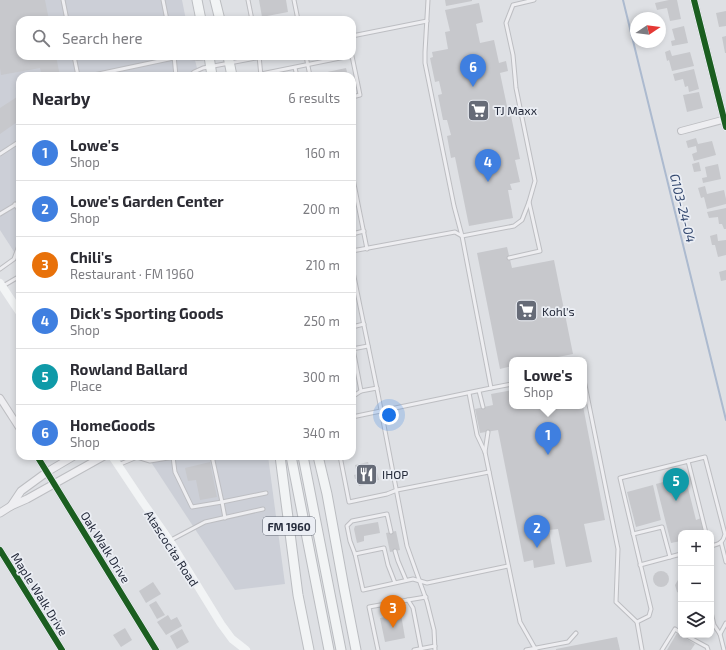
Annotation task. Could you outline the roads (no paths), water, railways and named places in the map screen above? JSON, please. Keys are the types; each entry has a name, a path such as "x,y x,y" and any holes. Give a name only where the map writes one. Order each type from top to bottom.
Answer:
{"main road":[{"path":"197,0 200,16"},
{"path":"215,0 219,16"},
{"path":"210,60 211,72"},
{"path":"229,60 231,72"},
{"path":"1,285 16,307"},
{"name":"Atascocita Road","path":"115,460 170,541 221,624 232,639 246,650"},
{"name":"FM 1960","path":"281,460 298,595 309,650"},
{"path":"292,460 330,650"},
{"path":"304,460 341,650"},
{"name":"FM 1960","path":"319,460 327,494 356,650"},
{"name":"Atascocita Road","path":"232,639 236,650"},
{"path":"304,650 307,639"}],"street":[{"path":"694,0 726,127"},
{"path":"682,131 725,120"},
{"path":"0,398 16,423"},
{"name":"Oak Walk Drive","path":"40,460 156,650"},
{"path":"10,506 21,491 47,472 67,460"},
{"path":"0,513 10,506 27,499 97,460"},
{"name":"Maple Walk Drive","path":"0,550 62,650"}],"lane":[{"path":"63,0 66,16"},
{"path":"163,0 166,16"},
{"path":"248,0 251,16"},
{"path":"294,0 297,16"},
{"path":"428,0 425,63 454,206 462,236 491,388"},
{"path":"356,250 455,232 462,236 514,226 522,220 529,202 534,181 516,88 513,55 506,23 513,4 534,0"},
{"path":"356,35 427,21"},
{"path":"75,60 77,72"},
{"path":"107,72 161,60"},
{"path":"174,60 176,72"},
{"path":"194,72 211,72 229,60"},
{"path":"260,60 261,72"},
{"path":"307,60 309,72"},
{"path":"276,72 332,60"},
{"path":"352,60 355,72"},
{"path":"295,68 296,72"},
{"path":"356,78 360,95 356,96"},
{"path":"0,154 16,144"},
{"path":"356,194 367,249"},
{"path":"509,258 540,251 529,202"},
{"path":"0,214 15,204"},
{"path":"356,233 364,231"},
{"path":"0,269 14,259 16,254"},
{"path":"1,285 16,278"},
{"path":"356,291 382,412 407,546 426,597 434,630 435,648 414,650"},
{"path":"356,325 364,324"},
{"path":"356,348 368,346"},
{"path":"356,368 361,391"},
{"path":"356,416 509,385"},
{"path":"356,394 361,391 377,388"},
{"path":"479,391 484,407"},
{"path":"468,393 477,435 485,452 520,622 536,649"},
{"path":"587,395 618,549 616,602 637,622 642,650"},
{"path":"485,452 488,432"},
{"path":"637,622 648,616 651,609 620,478 705,457 725,534 723,540 714,545"},
{"path":"118,465 130,460"},
{"path":"174,460 175,472 192,507 266,493"},
{"path":"213,460 225,518"},
{"path":"341,460 349,502 387,494 397,490 489,472"},
{"path":"688,461 705,530"},
{"path":"170,541 205,522 263,509"},
{"path":"391,532 387,514 352,521 347,526 363,590 406,580 413,579 427,582 508,566"},
{"path":"633,534 662,527 670,557"},
{"path":"721,542 726,562"},
{"path":"355,554 384,548 388,565 395,583"},
{"path":"395,551 406,580"},
{"path":"640,565 678,555"},
{"path":"378,650 369,607 426,597"},
{"path":"408,600 413,608 421,649"},
{"path":"720,634 726,623"},
{"path":"714,625 720,634 724,650"},
{"path":"662,650 675,629 678,631"},
{"path":"526,650 568,642 576,633"},
{"path":"690,638 707,647 708,650"}],"waterway":[{"name":"G103-24-04","path":"623,0 726,420"}],"place":[{"name":"HomeGoods","path":"473,87"},
{"name":"TJ Maxx","path":"478,110"},
{"name":"Dick's Sporting Goods","path":"488,182"},
{"name":"Kohl's","path":"526,311"},
{"name":"Lowe's","path":"548,455"},
{"name":"IHOP","path":"366,474"},
{"name":"Rowland Ballard","path":"676,501"},
{"name":"Lowe's Garden Center","path":"537,548"},
{"name":"Chili's","path":"393,628"}]}
